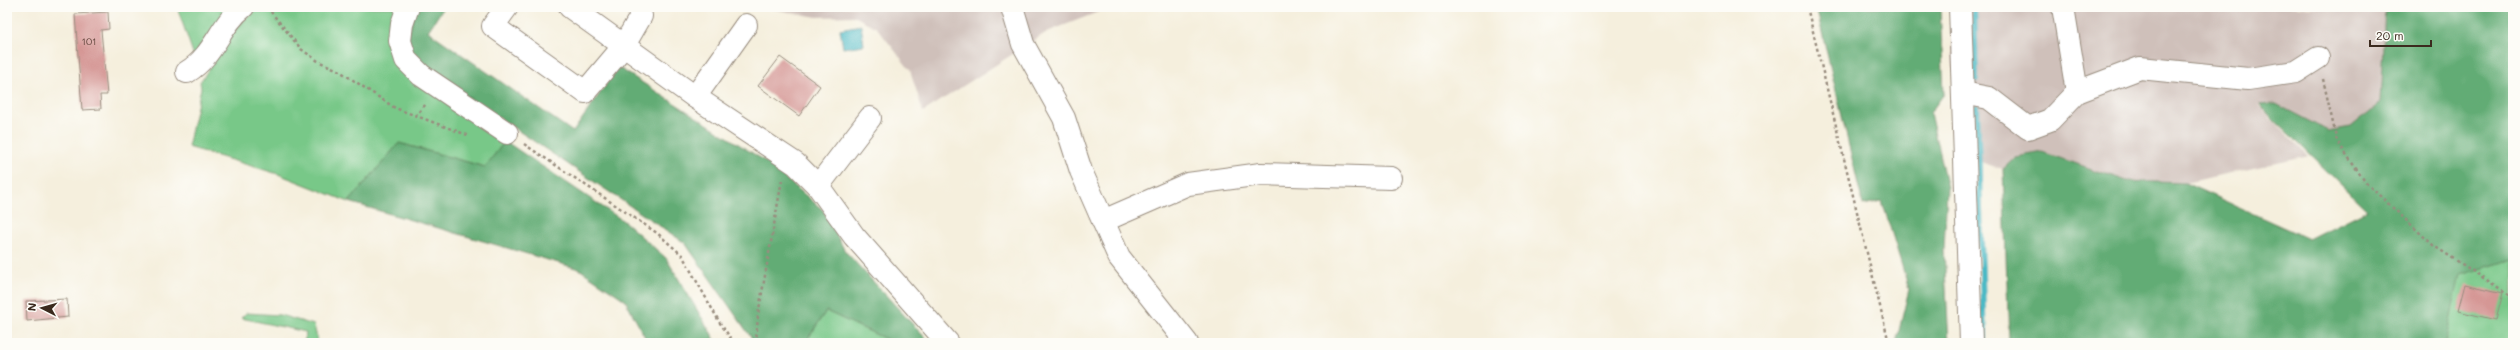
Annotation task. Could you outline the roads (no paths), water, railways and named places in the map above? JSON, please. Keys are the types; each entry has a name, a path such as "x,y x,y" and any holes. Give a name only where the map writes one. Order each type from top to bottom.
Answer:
{"lane":[{"path":"187,72 201,64 234,15 243,7"},
{"path":"408,7 402,24 400,40 406,60 421,75 507,133"},
{"path":"507,7 494,26 585,92 623,47 641,16 638,7"},
{"path":"570,7 623,47 796,164 818,186 854,236 948,343"},
{"path":"1012,7 1023,44 1064,118 1081,171 1119,257 1187,343"},
{"path":"1960,7 1971,343"},
{"path":"2063,7 2077,92"},
{"path":"695,97 746,25"},
{"path":"1963,93 1989,98 2028,128 2050,120 2077,92 2140,68 2248,79 2296,72 2318,58"},
{"path":"818,186 870,118"},
{"path":"1103,221 1188,184 1261,174 1391,178"}],"water":[{"path":"861,25 864,45 843,48 840,29"}],"waterway":[{"path":"1974,7 1976,79"},
{"path":"1977,107 1984,343"}]}
